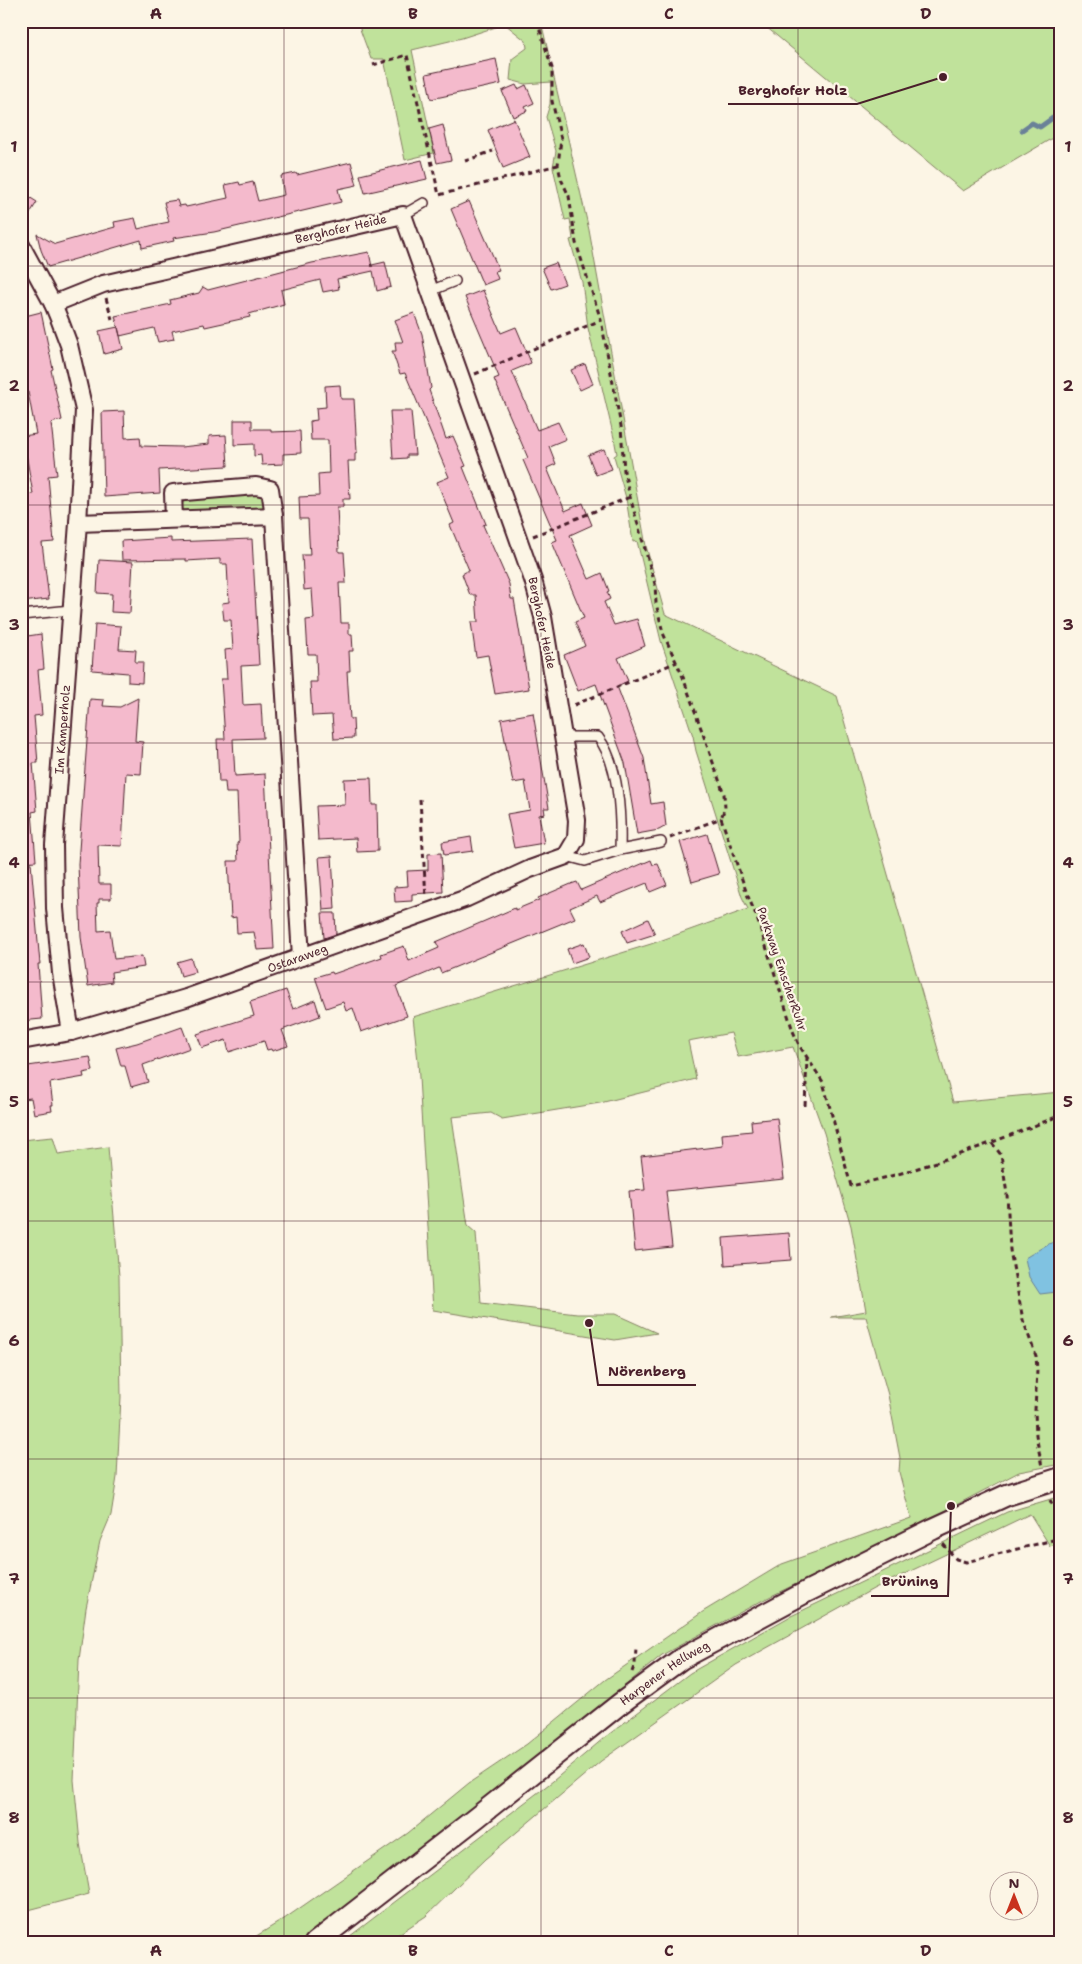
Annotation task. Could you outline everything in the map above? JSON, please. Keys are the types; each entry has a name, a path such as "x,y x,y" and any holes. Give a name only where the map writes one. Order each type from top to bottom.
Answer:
{"street":[{"name":"Berghofer Heide","path":"53,304 103,284 403,214 520,541 543,617 577,820 576,839 566,856"},
{"path":"21,245 53,304 69,345 84,410 78,523 274,516"},
{"path":"174,519 173,493 256,486 270,489 274,516 301,957"},
{"name":"Im Kamperholz","path":"71,1032 60,973 55,908 54,845 78,523"},
{"name":"Ostaraweg","path":"21,1041 71,1032 186,998 427,912 566,856"},
{"name":"Harpener Hellweg","path":"315,1943 621,1703 681,1659 808,1591 933,1529 1007,1495 1061,1478"}],"lane":[{"path":"403,214 424,203"},
{"path":"430,291 455,281"},
{"path":"21,614 71,610"},
{"path":"564,737 598,736 607,748 615,779 621,822 620,850"},
{"path":"566,856 585,860 620,850 661,842"}],"path":[{"path":"537,21 552,68 552,101 561,139 558,165 561,179 569,196 576,243 601,320 621,426 624,472 630,497 655,584 656,603 663,633 677,662 724,794 725,808 721,818 661,842"},
{"path":"373,65 407,56 439,196 558,165"},
{"path":"465,161 493,151"},
{"path":"105,292 112,319"},
{"path":"462,379 601,320"},
{"path":"520,541 630,497"},
{"path":"559,711 677,662"},
{"path":"420,798 427,912"},
{"name":"Parkway EmscherRuhr","path":"721,818 756,915 793,1031 823,1082 851,1186 884,1179 992,1143"},
{"path":"805,1106 807,1057"},
{"path":"1036,1435 1036,1356 1023,1320 1010,1250 1007,1194 1003,1163 1001,1155 992,1143 1061,1115"},
{"path":"933,1529 948,1552 956,1559 966,1562 1061,1538"}],"green space":[{"path":"357,21 541,21 589,230 646,546 665,614 837,696 953,1102 1061,1092 1061,1464 1019,1472 916,1526 763,1600 662,1655 475,1810 302,1943 245,1943 284,1919 408,1833 469,1783 527,1744 605,1680 704,1611 782,1564 911,1518 899,1472 900,1458 888,1395 866,1317 831,1317 866,1311 851,1226 824,1133 793,1047 738,1057 731,1033 688,1041 696,1079 600,1103 502,1119 491,1113 452,1117 468,1226 476,1233 481,1303 577,1314 615,1314 657,1333 615,1340 433,1310 418,1061 413,1017 651,944 748,909 742,897 693,736 661,641 637,541 633,542 626,498 614,456 617,454 614,438 588,328 582,282 570,240 573,239 570,219 565,220 553,167 556,151 546,117 550,104 551,82 525,84 510,80 512,59 527,48 526,41 505,24 462,38 412,50 434,153 405,160 384,59 371,59"},
{"path":"759,21 1061,21 1061,133 963,191"},
{"path":"261,493 265,498 265,507 261,511 183,512 181,507 185,499"},
{"path":"53,1137 58,1154 108,1147 119,1276 121,1397 117,1477 111,1515 100,1541 86,1608 79,1660 74,1780 80,1843 89,1894 21,1912 21,1140"},
{"path":"1061,1496 1061,1541 1050,1546 1030,1514 875,1588 736,1665 601,1761 485,1859 426,1916 385,1943 341,1943 553,1781 604,1738 690,1673 789,1617 1007,1512"}],"water":[{"path":"1061,1240 1061,1289 1057,1292 1040,1294 1029,1277 1025,1258 1048,1244"}],"building":[{"path":"496,59 501,84 431,99 426,74"},
{"path":"516,85 518,89 526,85 534,103 525,107 527,111 513,117 502,91"},
{"path":"514,119 530,157 503,168 488,130"},
{"path":"443,125 451,160 437,163 429,129"},
{"path":"422,160 427,179 365,193 360,175"},
{"path":"351,162 357,185 338,189 341,202 214,232 173,238 174,241 142,248 141,240 48,267 41,250 37,234 55,244 115,227 114,222 135,218 138,229 169,222 164,202 177,200 179,206 185,205 186,207 228,198 225,185 239,182 240,185 253,182 258,201 284,195 281,176 296,173 297,175"},
{"path":"21,192 37,202 21,228"},
{"path":"469,201 499,270 495,271 498,279 483,285 451,209"},
{"path":"369,252 372,267 372,265 385,262 391,287 377,291 373,271 337,279 339,289 323,292 320,280 281,290 284,304 249,314 250,317 205,327 204,324 172,331 174,339 158,342 154,328 120,336 115,316 171,304 170,300 199,293 203,287 208,290 312,263"},
{"path":"556,263 565,284 551,289 542,268"},
{"path":"483,290 501,333 516,327 530,360 531,363 512,371 537,430 558,422 566,439 549,446 556,464 547,468 565,511 583,503 592,525 570,535 589,579 602,573 610,599 604,602 614,625 637,619 645,646 618,658 628,681 617,686 644,758 651,804 663,802 666,826 659,830 637,834 625,763 596,684 578,691 564,655 585,646 575,622 584,618 552,542 557,540 523,460 528,458 494,379 499,377 465,297"},
{"path":"41,312 62,420 51,423 57,475 48,476 54,542 42,543 49,599 21,602 21,545 25,545 21,495 33,494 23,436 36,434 28,392 24,393 21,381 21,317"},
{"path":"414,313 422,334 431,388 429,390 446,439 453,436 466,466 463,467 486,524 483,525 509,584 511,599 514,599 529,689 495,694 488,655 476,657 471,622 478,622 476,595 470,595 462,574 469,570 450,525 454,523 437,482 449,477 405,373 400,374 392,351 396,351 395,342 403,342 395,320"},
{"path":"118,327 123,349 104,354 99,331"},
{"path":"585,364 593,384 580,390 571,370"},
{"path":"340,385 341,399 354,399 357,452 355,453 355,461 348,461 350,499 343,499 343,507 337,507 339,552 344,552 346,583 339,583 341,623 349,623 349,634 352,634 353,651 349,651 350,671 347,671 350,719 353,719 354,738 334,739 332,715 312,716 310,682 317,682 316,654 308,654 306,620 314,619 312,589 304,590 302,555 310,555 308,519 300,519 299,497 319,496 318,474 329,473 328,440 311,440 310,421 317,420 316,408 326,407 325,386"},
{"path":"124,411 125,438 140,437 141,446 181,447 209,444 209,436 226,435 228,466 159,470 160,493 104,497 102,412"},
{"path":"390,411 411,411 415,455 407,455 407,458 393,459"},
{"path":"234,420 252,420 252,429 271,429 271,432 300,431 301,453 283,454 283,464 262,465 261,455 254,456 254,444 234,445"},
{"path":"604,449 612,469 596,475 588,455"},
{"path":"171,538 171,542 252,539 259,665 241,666 243,705 261,704 263,738 233,739 235,776 265,774 274,949 257,950 254,932 237,933 236,917 231,918 228,861 238,861 237,793 226,793 225,782 219,782 217,739 225,739 221,679 227,679 225,650 233,649 231,620 224,620 222,603 229,602 227,564 220,564 220,559 186,561 186,559 122,560 121,541"},
{"path":"99,560 133,562 130,613 111,612 112,594 97,593"},
{"path":"95,624 121,626 119,649 136,650 135,662 143,662 142,683 128,682 128,673 92,670"},
{"path":"41,634 44,669 38,670 42,715 34,716 38,763 33,763 37,811 32,812 36,861 21,862 21,637"},
{"path":"138,698 135,741 143,742 141,774 126,773 122,846 98,845 99,884 111,884 111,899 99,899 99,903 97,903 98,931 110,930 114,959 142,956 144,967 111,972 112,982 88,986 81,937 78,864 90,699 104,700 103,706 120,707"},
{"path":"533,713 549,808 544,808 545,814 539,815 544,843 514,848 507,814 530,810 525,781 513,783 501,719"},
{"path":"371,778 372,805 377,805 378,851 357,852 356,838 318,840 316,806 345,805 344,779"},
{"path":"707,834 719,874 692,882 680,842"},
{"path":"471,837 473,851 444,855 442,842"},
{"path":"441,853 443,892 412,894 412,901 395,902 394,887 408,886 407,871 428,870 428,854"},
{"path":"332,856 335,909 323,910 319,857"},
{"path":"651,860 653,865 658,864 667,885 650,892 647,883 600,902 597,896 570,908 575,918 441,973 439,968 396,986 407,1016 361,1032 353,1008 346,1011 343,1002 326,1008 315,977 332,972 333,974 382,957 381,954 404,946 409,961 439,948 436,942 515,908 515,910 539,900 538,898 571,884 577,882 581,890"},
{"path":"21,863 31,863 40,964 38,964 42,1019 21,1021"},
{"path":"322,913 335,913 336,934 324,938"},
{"path":"648,919 655,934 627,943 622,931"},
{"path":"584,943 589,957 572,963 567,949"},
{"path":"191,958 195,972 181,976 177,962"},
{"path":"286,990 293,1009 315,1000 320,1016 282,1030 288,1046 272,1051 271,1049 267,1050 264,1041 229,1052 226,1040 202,1048 197,1034 254,1016 250,1002"},
{"path":"182,1027 190,1048 143,1065 148,1082 131,1087 125,1066 121,1066 116,1048 137,1043"},
{"path":"90,1057 93,1071 83,1073 84,1077 50,1083 52,1111 34,1114 31,1098 23,1099 21,1067"},
{"path":"777,1118 784,1179 666,1191 672,1247 635,1251 629,1191 645,1190 641,1156 723,1146 722,1134 752,1131 751,1121"},
{"path":"789,1233 791,1260 725,1265 723,1238"}],"waterway":[{"path":"1022,130 1032,123 1040,127 1061,112"}],"place":[{"name":"Berghofer Holz","path":"943,77"},
{"name":"Nörenberg","path":"589,1323"},
{"name":"Brüning","path":"951,1506"}]}
